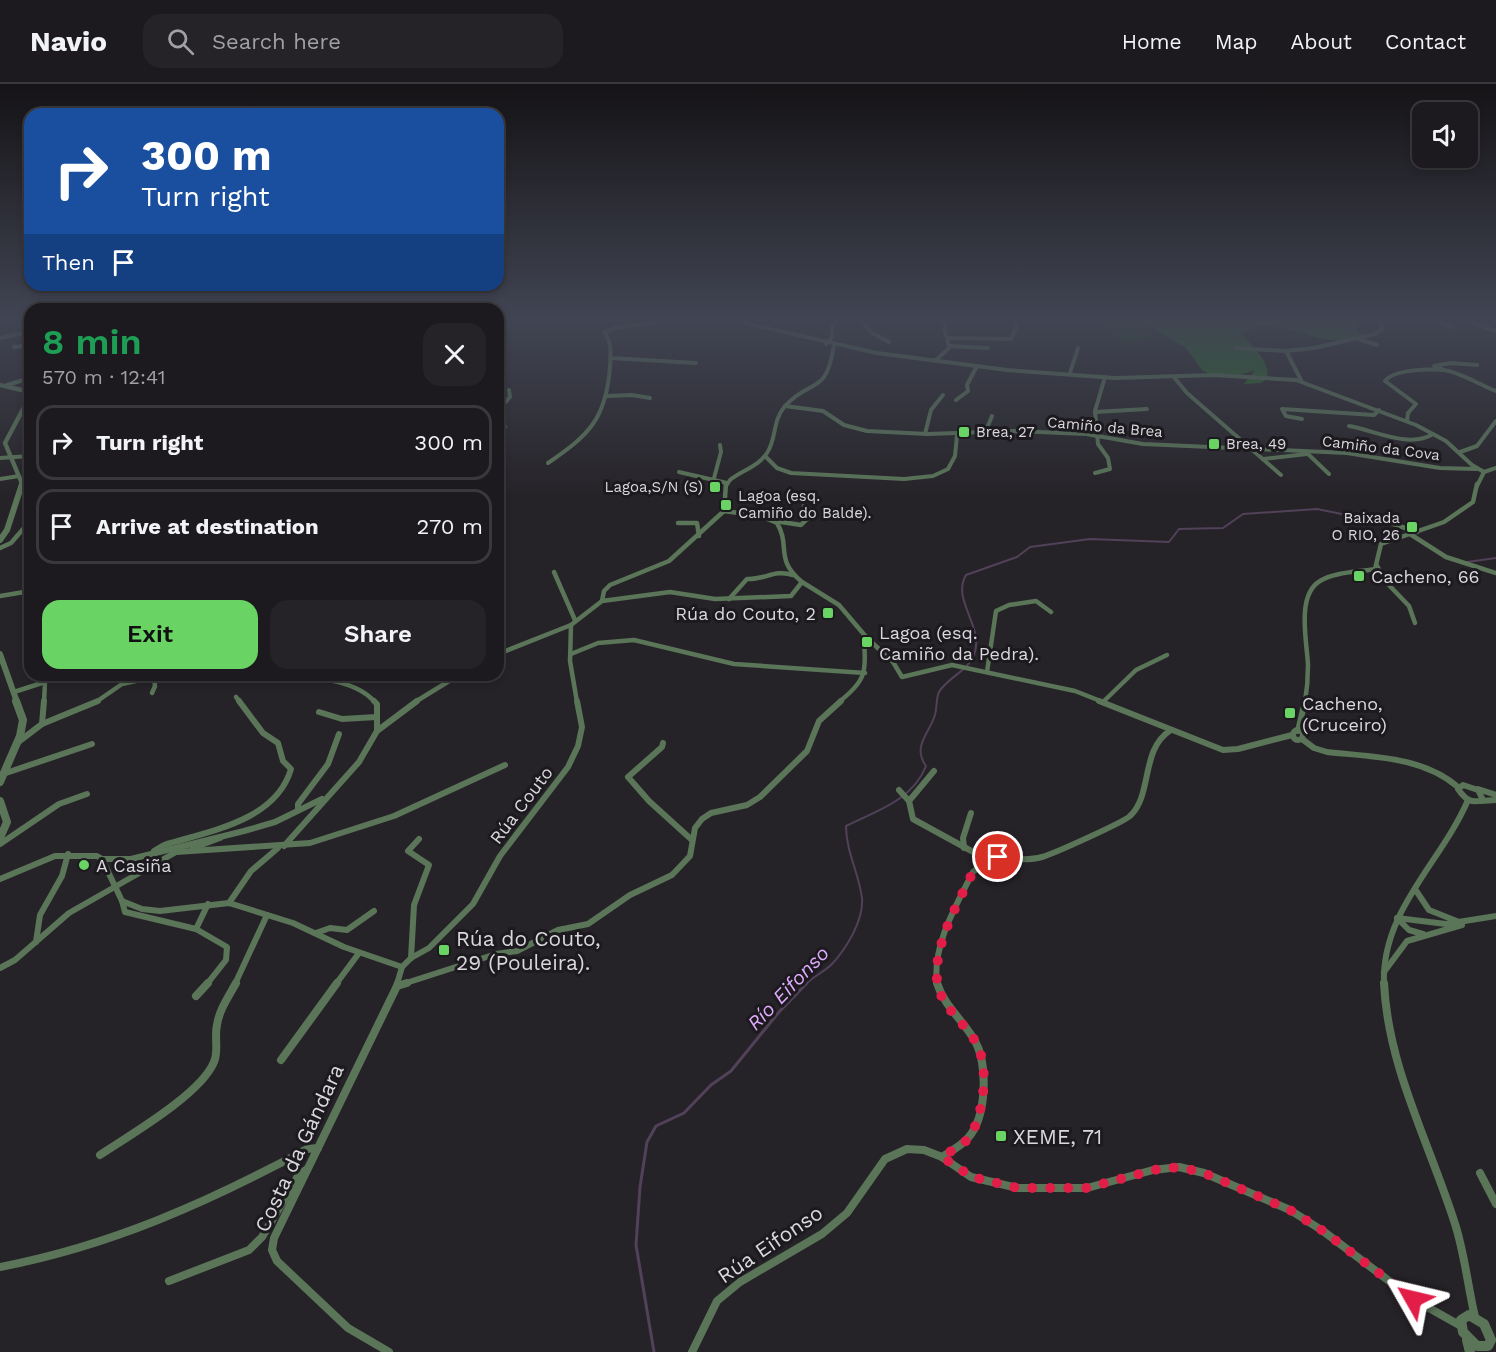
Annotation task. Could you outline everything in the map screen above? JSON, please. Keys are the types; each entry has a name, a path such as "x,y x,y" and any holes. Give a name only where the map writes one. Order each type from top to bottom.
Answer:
{"street":[{"path":"548,463 578,443 603,414 608,379"},
{"path":"603,601 604,591 610,585 669,561 724,511 727,483 765,456 772,428 785,406 796,396 819,386 824,379"},
{"path":"956,400 968,391 967,385 970,379"},
{"path":"1095,473 1110,469 1108,458 1098,444 1095,412 1096,400 1104,379"},
{"path":"1176,379 1187,393 1247,448 1281,475"},
{"path":"1279,379 1302,382 1407,421 1433,434 1460,452 1477,469 1484,472 1496,468"},
{"path":"1385,379 1388,384 1416,402 1408,413 1407,421"},
{"path":"1467,379 1496,391"},
{"path":"7,386 24,380"},
{"path":"0,385 24,392"},
{"path":"504,404 510,397 509,390"},
{"path":"607,396 632,394 650,398"},
{"path":"925,434 931,410 943,395"},
{"path":"0,540 22,489 20,478 3,445 24,405"},
{"name":"Camiño da Brea","path":"785,406 824,411 855,429 957,435 1014,431 1098,435 1143,444 1247,448"},
{"path":"1095,412 1147,409"},
{"path":"1302,419 1288,417 1282,409 1374,415 1379,410"},
{"path":"986,433 992,416"},
{"path":"1460,452 1470,451 1486,438 1496,421"},
{"path":"1349,426 1402,438 1426,440 1433,434"},
{"path":"765,456 778,469 788,472 830,473 863,478 923,477 943,473 951,465 955,457 957,435"},
{"path":"714,478 720,445"},
{"name":"Camiño da Cova","path":"1247,448 1364,455 1440,468 1477,469"},
{"path":"1263,459 1323,452"},
{"path":"1308,454 1329,474"},
{"path":"0,458 24,457"},
{"path":"679,472 714,478 727,483"},
{"path":"1377,566 1377,549 1380,544 1444,522 1473,502 1476,487 1484,472"},
{"path":"0,479 24,478"},
{"path":"724,511 801,525 813,513 804,506"},
{"path":"1370,516 1419,532"},
{"path":"775,521 784,535 783,557 793,575"},
{"path":"678,523 697,523 699,536"},
{"path":"0,548 11,543 24,528"},
{"path":"1411,534 1446,557 1496,573"},
{"path":"1377,566 1382,570 1386,582 1411,608 1415,615 1415,623"},
{"path":"1298,731 1308,667 1304,626 1316,583 1323,579 1370,571 1377,566"},
{"path":"729,599 747,579 760,580 766,574 779,571 793,575 820,591 845,610 857,621 867,638 893,662 902,677 913,676 922,670 942,664 1074,691 1161,723 1171,730 1223,750 1238,749 1292,735 1314,748 1327,752 1429,768 1448,777 1458,787 1460,794 1468,800 1496,800"},
{"path":"554,572 566,598 573,623"},
{"path":"504,650 573,623 603,601 639,594 670,592 729,599 786,597 791,596 802,582"},
{"path":"0,596 24,592"},
{"path":"987,672 996,611 1009,605 1036,601 1051,612"},
{"name":"Rúa Couto","path":"402,967 411,958 429,948 460,920 473,904 500,856 568,767 578,746 582,727 571,654 573,623"},
{"path":"397,986 496,954 517,951 558,930 588,924 630,895 672,875 690,856 695,828 702,819 711,813 747,804 760,797 792,769 813,742 816,725 823,716 855,692 865,673 864,642 867,638"},
{"path":"571,654 604,641 634,640 734,664 865,673"},
{"path":"0,654 24,720 17,744 1,777"},
{"path":"1104,701 1136,670 1167,655"},
{"path":"17,744 42,724 90,706 125,682 132,681"},
{"path":"152,693 154,681"},
{"path":"337,681 371,697 377,704 377,731"},
{"path":"230,903 251,871 283,844 359,762 377,731 428,692 448,681"},
{"path":"14,692 45,682 42,724"},
{"path":"154,851 164,845 254,813 272,803 285,787 291,769 283,761 278,743 263,733 236,698"},
{"path":"319,712 342,718 377,717"},
{"path":"934,771 904,795 913,819 986,859 1044,857 1130,816 1136,810 1146,770 1162,737 1171,730"},
{"path":"1292,735 1292,731 1298,731 1304,735 1302,739"},
{"path":"297,810 298,804 328,764 339,734"},
{"path":"663,743 662,747 628,777 649,801 692,840"},
{"path":"1,777 92,744"},
{"path":"188,849 310,843 394,816 505,765"},
{"path":"1458,787 1466,785 1496,795"},
{"path":"1474,787 1482,795 1481,801"},
{"path":"0,844 59,804 87,794"},
{"path":"0,879 55,856 68,854 97,856 102,859 131,859 154,851 275,822 324,799"},
{"path":"1468,800 1449,843 1397,918 1389,938 1383,973 1384,997 1394,1056 1457,1230 1474,1317 1492,1334 1490,1344 1481,1350 1466,1337 1461,1326 1464,1316 1474,1317"},
{"path":"0,801 7,822 0,838"},
{"path":"964,848 963,837 971,813"},
{"path":"0,968 36,943 69,913 176,852 216,841 223,836"},
{"path":"411,958 414,905 429,865 408,851 419,839"},
{"path":"36,943 40,915 62,876 68,854"},
{"path":"102,859 125,912 196,929 227,947 229,954 196,996"},
{"path":"942,1157 970,1137 978,1116 983,1060 976,1042 947,1006 937,983 936,970 939,952 962,895 973,872 986,859"},
{"path":"1415,890 1429,910 1464,924"},
{"path":"122,901 142,909 160,911 230,903 316,933 359,952 402,967"},
{"path":"196,929 208,904"},
{"path":"316,933 330,928 347,930 374,911"},
{"path":"100,1155 178,1103 212,1067 216,1058 215,1034 219,1014 243,969 267,915"},
{"path":"1383,973 1407,941 1496,916"},
{"path":"1397,918 1422,924 1464,924"},
{"path":"1397,918 1409,930 1426,935"},
{"path":"281,1060 359,952"},
{"name":"Costa da Gándara","path":"389,1352 348,1328 277,1261 272,1250 274,1238 397,986 402,967"},
{"path":"0,1267 114,1239 243,1185 307,1149 318,1148"},
{"name":"Rúa Eifonso","path":"692,1352 717,1301 740,1282 822,1234 847,1213 885,1159 907,1149 924,1150 942,1157 972,1177 1018,1188 1087,1188 1154,1170 1179,1167 1204,1173 1290,1210 1323,1231 1413,1299 1461,1326"},
{"path":"169,1281 249,1250 262,1237 298,1176 308,1169"},
{"path":"1480,1173 1496,1204"}],"green space":[{"path":"1248,379 1267,379 1261,383 1244,384"}],"waterway":[{"name":"Río Eifonso","path":"806,984 837,958 853,934 860,915 862,898 848,844 846,826 903,796 920,778 926,766 922,759 921,746 935,715 939,692 947,682 968,665 974,655 975,634 962,594 962,585 966,575 1017,557 1030,547 1090,539 1169,542 1179,529 1223,528 1243,514 1317,509 1381,522"},
{"name":"Río Eifonso","path":"1467,562 1496,558"},
{"name":"Río Eifonso","path":"654,1352 636,1245 640,1187 647,1142 656,1126 684,1113 711,1085 731,1071 779,1012 806,984"}],"place":[{"name":"Brea, 27","path":"964,432"},
{"name":"Brea, 49","path":"1214,444"},
{"name":"Lagoa,S/N (S)","path":"715,487"},
{"name":"Lagoa (esq. Camiño do Balde).","path":"726,505"},
{"name":"Baixada O RIO, 26","path":"1412,527"},
{"name":"Cacheno, 66","path":"1359,576"},
{"name":"Rúa do Couto, 2","path":"828,613"},
{"name":"Lagoa (esq. Camiño da Pedra).","path":"867,642"},
{"name":"Cacheno, (Cruceiro)","path":"1290,713"},
{"name":"A Casiña","path":"84,865"},
{"name":"Rúa do Couto, 29 (Pouleira).","path":"444,950"},
{"name":"XEME, 71","path":"1001,1136"}],"route":[{"path":"998,857 986,859 973,872 939,952 936,970 937,983 947,1006 976,1042 983,1060 978,1116 970,1137 942,1157 972,1177 1018,1188 1087,1188 1154,1170 1179,1167 1204,1173 1290,1210 1323,1231 1413,1299"}]}
